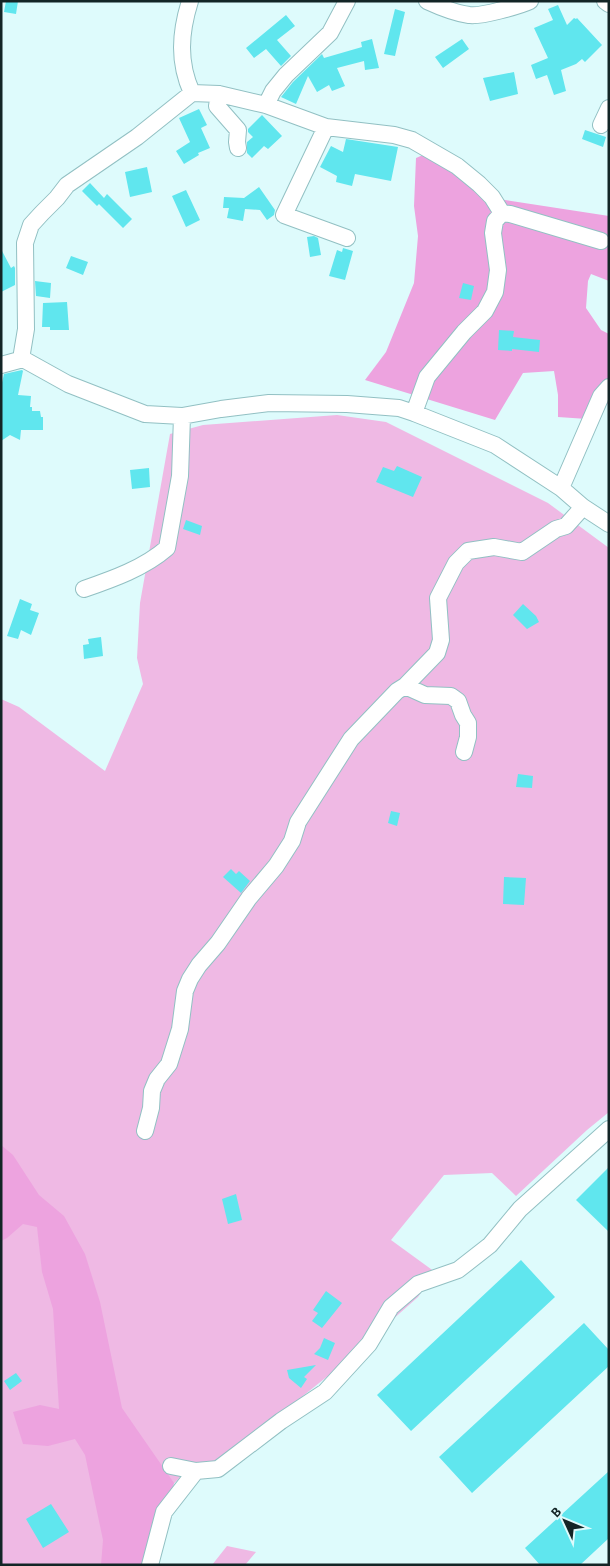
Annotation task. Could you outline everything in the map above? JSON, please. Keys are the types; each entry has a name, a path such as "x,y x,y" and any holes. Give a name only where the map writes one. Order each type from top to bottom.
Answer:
{"street":[{"path":"190,1 181,42 186,78 192,93"},
{"path":"266,105 273,91 286,75 330,32 347,1"},
{"path":"427,1 442,8 471,16 520,6 530,1"},
{"path":"605,1 609,4"},
{"path":"23,359 22,353 26,329 25,243 31,225 67,185 137,137 192,93 219,94 266,105 326,127 394,135 418,142 457,166 479,184 492,197 502,213"},
{"path":"219,94 216,106 238,130 238,148"},
{"path":"601,125 609,108"},
{"path":"326,127 284,215 347,238"},
{"path":"502,213 601,241"},
{"path":"414,412 427,377 464,332 486,311 495,292 498,270 493,234 495,222 502,213"},
{"path":"1,365 23,359 68,384 145,414 182,416 221,408 269,403 347,404 399,408 414,412 495,445 561,488 583,507 609,524"},
{"path":"561,488 601,396 609,387"},
{"path":"84,589 111,580 136,568 167,548 180,476 182,416"},
{"path":"145,1131 151,1108 152,1092 157,1079 169,1064 180,1029 185,991 190,979 199,965 218,944 249,898 276,866 292,841 298,822 350,739 397,691 406,686 437,653 441,640 438,598 456,563 468,551 494,547 522,552 556,529 566,526 583,507"},
{"path":"406,686 425,695 451,696 458,701 468,723 468,737 464,752"},
{"path":"171,1466 196,1471 218,1469 325,1392 369,1344 391,1307 418,1284 458,1270 490,1245 520,1209 609,1129"},
{"path":"150,1565 164,1512 196,1471"}],"shaded area":[{"path":"430,152 485,197 609,216 609,281 591,274 588,281 586,308 601,330 609,334 609,403 587,419 558,417 558,395 554,371 523,373 495,420 365,380 386,352 414,283 418,236 414,206 416,158"},
{"path":"337,415 386,422 548,503 609,548 609,1112 516,1196 492,1173 444,1175 391,1240 435,1272 418,1297 339,1367 293,1404 218,1459 181,1476 161,1498 139,1565 1,1565 1,699 19,707 105,771 143,684 137,658 140,603 170,434 203,425"},
{"path":"1,1145 13,1155 39,1195 64,1216 85,1254 100,1302 122,1408 174,1483 157,1565 101,1565 103,1540 85,1455 75,1439 48,1446 23,1444 13,1412 40,1405 59,1409 53,1309 42,1272 37,1227 23,1224 1,1241"},
{"path":"227,1546 256,1552 245,1565 212,1565"}],"building":[{"path":"6,1 18,1 16,14 4,12"},
{"path":"558,5 567,25 574,18 577,18 602,45 585,62 582,59 576,64 561,70 566,91 554,95 547,75 536,79 531,65 548,58 534,28 553,20 548,9"},
{"path":"395,9 405,12 395,56 384,54"},
{"path":"286,15 295,26 277,40 291,56 281,66 266,49 254,58 246,48"},
{"path":"372,39 379,68 365,70 364,61 337,68 345,86 332,91 329,85 317,92 308,76 296,104 281,97 293,82 322,54 324,58 362,47 361,42"},
{"path":"462,39 469,49 443,68 435,57"},
{"path":"514,72 518,94 490,101 483,78"},
{"path":"199,109 207,125 201,128 210,148 198,153 199,155 184,164 176,151 190,142 179,118"},
{"path":"262,115 282,136 268,149 264,146 252,158 247,153 247,142 253,137 248,132 248,129"},
{"path":"585,130 606,137 603,147 582,139"},
{"path":"346,139 398,147 391,181 355,174 352,186 336,182 337,176 320,167 331,146 343,152"},
{"path":"147,167 152,192 130,197 125,172"},
{"path":"90,183 104,198 107,194 132,219 123,228 99,204 97,206 82,191"},
{"path":"259,187 275,210 274,215 267,220 260,210 245,209 243,221 227,218 229,208 223,208 224,197 244,198"},
{"path":"186,190 200,220 186,227 172,196"},
{"path":"314,236 318,238 321,255 310,257 307,237"},
{"path":"343,248 353,251 345,280 329,276 337,250 342,252"},
{"path":"1,249 11,268 14,266 15,268 15,285 1,292"},
{"path":"71,256 88,262 83,275 66,268"},
{"path":"35,281 51,283 50,298 36,296"},
{"path":"463,283 474,286 471,300 459,298"},
{"path":"67,302 69,330 50,330 50,327 42,327 43,303"},
{"path":"499,330 514,331 513,337 540,340 539,352 512,349 512,351 498,350"},
{"path":"22,370 18,395 31,396 30,407 32,407 32,411 40,411 41,417 43,417 43,430 21,430 20,440 10,435 1,441 1,387 4,374"},
{"path":"397,466 422,477 413,497 376,482 383,467 394,471"},
{"path":"149,468 150,487 132,489 130,470"},
{"path":"186,520 202,526 200,535 183,529"},
{"path":"20,599 32,604 30,610 39,613 31,635 21,630 18,639 7,636"},
{"path":"523,604 536,616 539,622 527,629 513,615"},
{"path":"101,637 103,656 84,659 83,645 89,644 88,639"},
{"path":"518,774 533,776 532,788 516,787"},
{"path":"391,811 400,813 397,826 388,823"},
{"path":"231,869 236,874 239,871 250,881 241,893 223,877"},
{"path":"504,877 526,878 524,905 503,904"},
{"path":"609,1167 609,1232 576,1200"},
{"path":"236,1194 242,1220 228,1224 222,1199"},
{"path":"521,1260 555,1297 411,1431 377,1395"},
{"path":"326,1291 342,1303 322,1328 312,1321 318,1313 313,1310"},
{"path":"584,1323 609,1350 609,1366 472,1493 439,1457"},
{"path":"324,1338 335,1343 328,1360 314,1354 320,1348"},
{"path":"316,1365 304,1377 307,1379 301,1388 289,1378 287,1370"},
{"path":"16,1373 22,1381 10,1390 4,1381"},
{"path":"609,1471 609,1538 580,1565 540,1565 525,1548"},
{"path":"51,1504 69,1532 43,1548 26,1519"}]}
